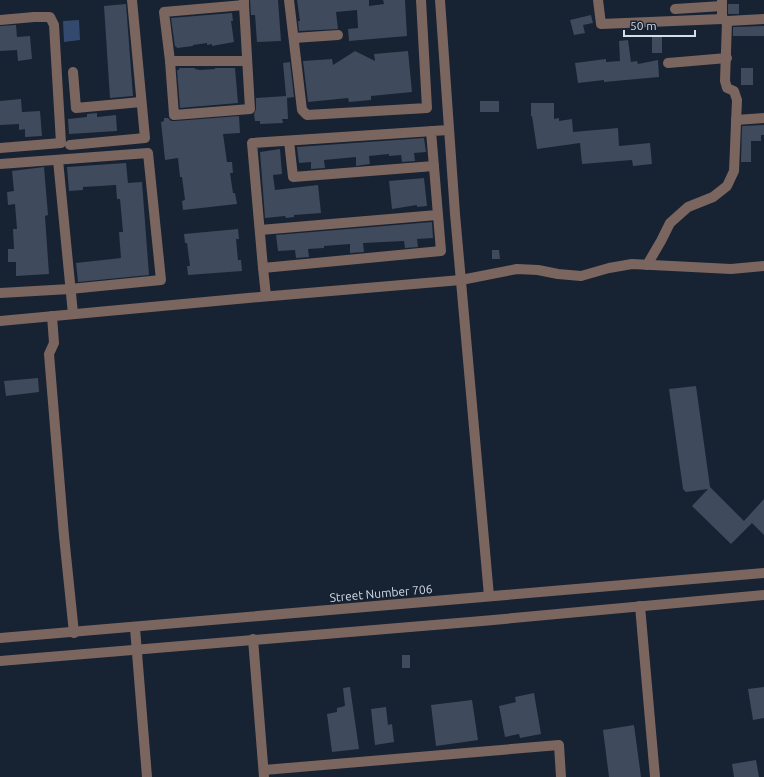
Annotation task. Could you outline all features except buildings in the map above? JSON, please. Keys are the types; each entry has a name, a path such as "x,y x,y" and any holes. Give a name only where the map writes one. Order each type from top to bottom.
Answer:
{"street":[{"path":"70,146 145,138 132,0"},
{"path":"289,0 302,110 307,115 427,108 421,0"},
{"path":"440,0 448,130 489,596"},
{"path":"598,0 601,24 764,19"},
{"path":"244,3 250,109 174,115 170,61 164,12 244,3"},
{"path":"647,265 662,241 670,223 688,207 713,197 726,186 734,171 737,100 734,91 728,88 725,80 727,58 725,20 722,3 674,9"},
{"path":"0,20 50,17 54,24 60,143 0,148"},
{"path":"294,38 338,35"},
{"path":"668,63 727,58"},
{"path":"170,61 247,61"},
{"path":"73,72 76,108 141,102"},
{"path":"736,120 764,118"},
{"path":"266,296 252,143 448,130"},
{"path":"263,268 441,251 431,131"},
{"path":"289,141 293,177 434,166"},
{"path":"0,164 148,153 161,280 70,289 0,293"},
{"path":"58,160 73,314"},
{"path":"260,230 437,215"},
{"path":"0,321 266,296 461,280 516,269 538,270 581,276 617,266 632,264 731,269 764,266"},
{"path":"52,316 54,342 49,354 64,536 74,633"},
{"name":"Street Number 706","path":"0,638 135,628 489,596 764,574"},
{"path":"0,661 138,648 482,621 764,595"},
{"path":"640,606 655,777"},
{"path":"135,628 138,648 147,777"},
{"path":"253,639 264,774 559,746 561,777"}],"water":[{"path":"79,20 80,40 64,42 63,21"}]}
